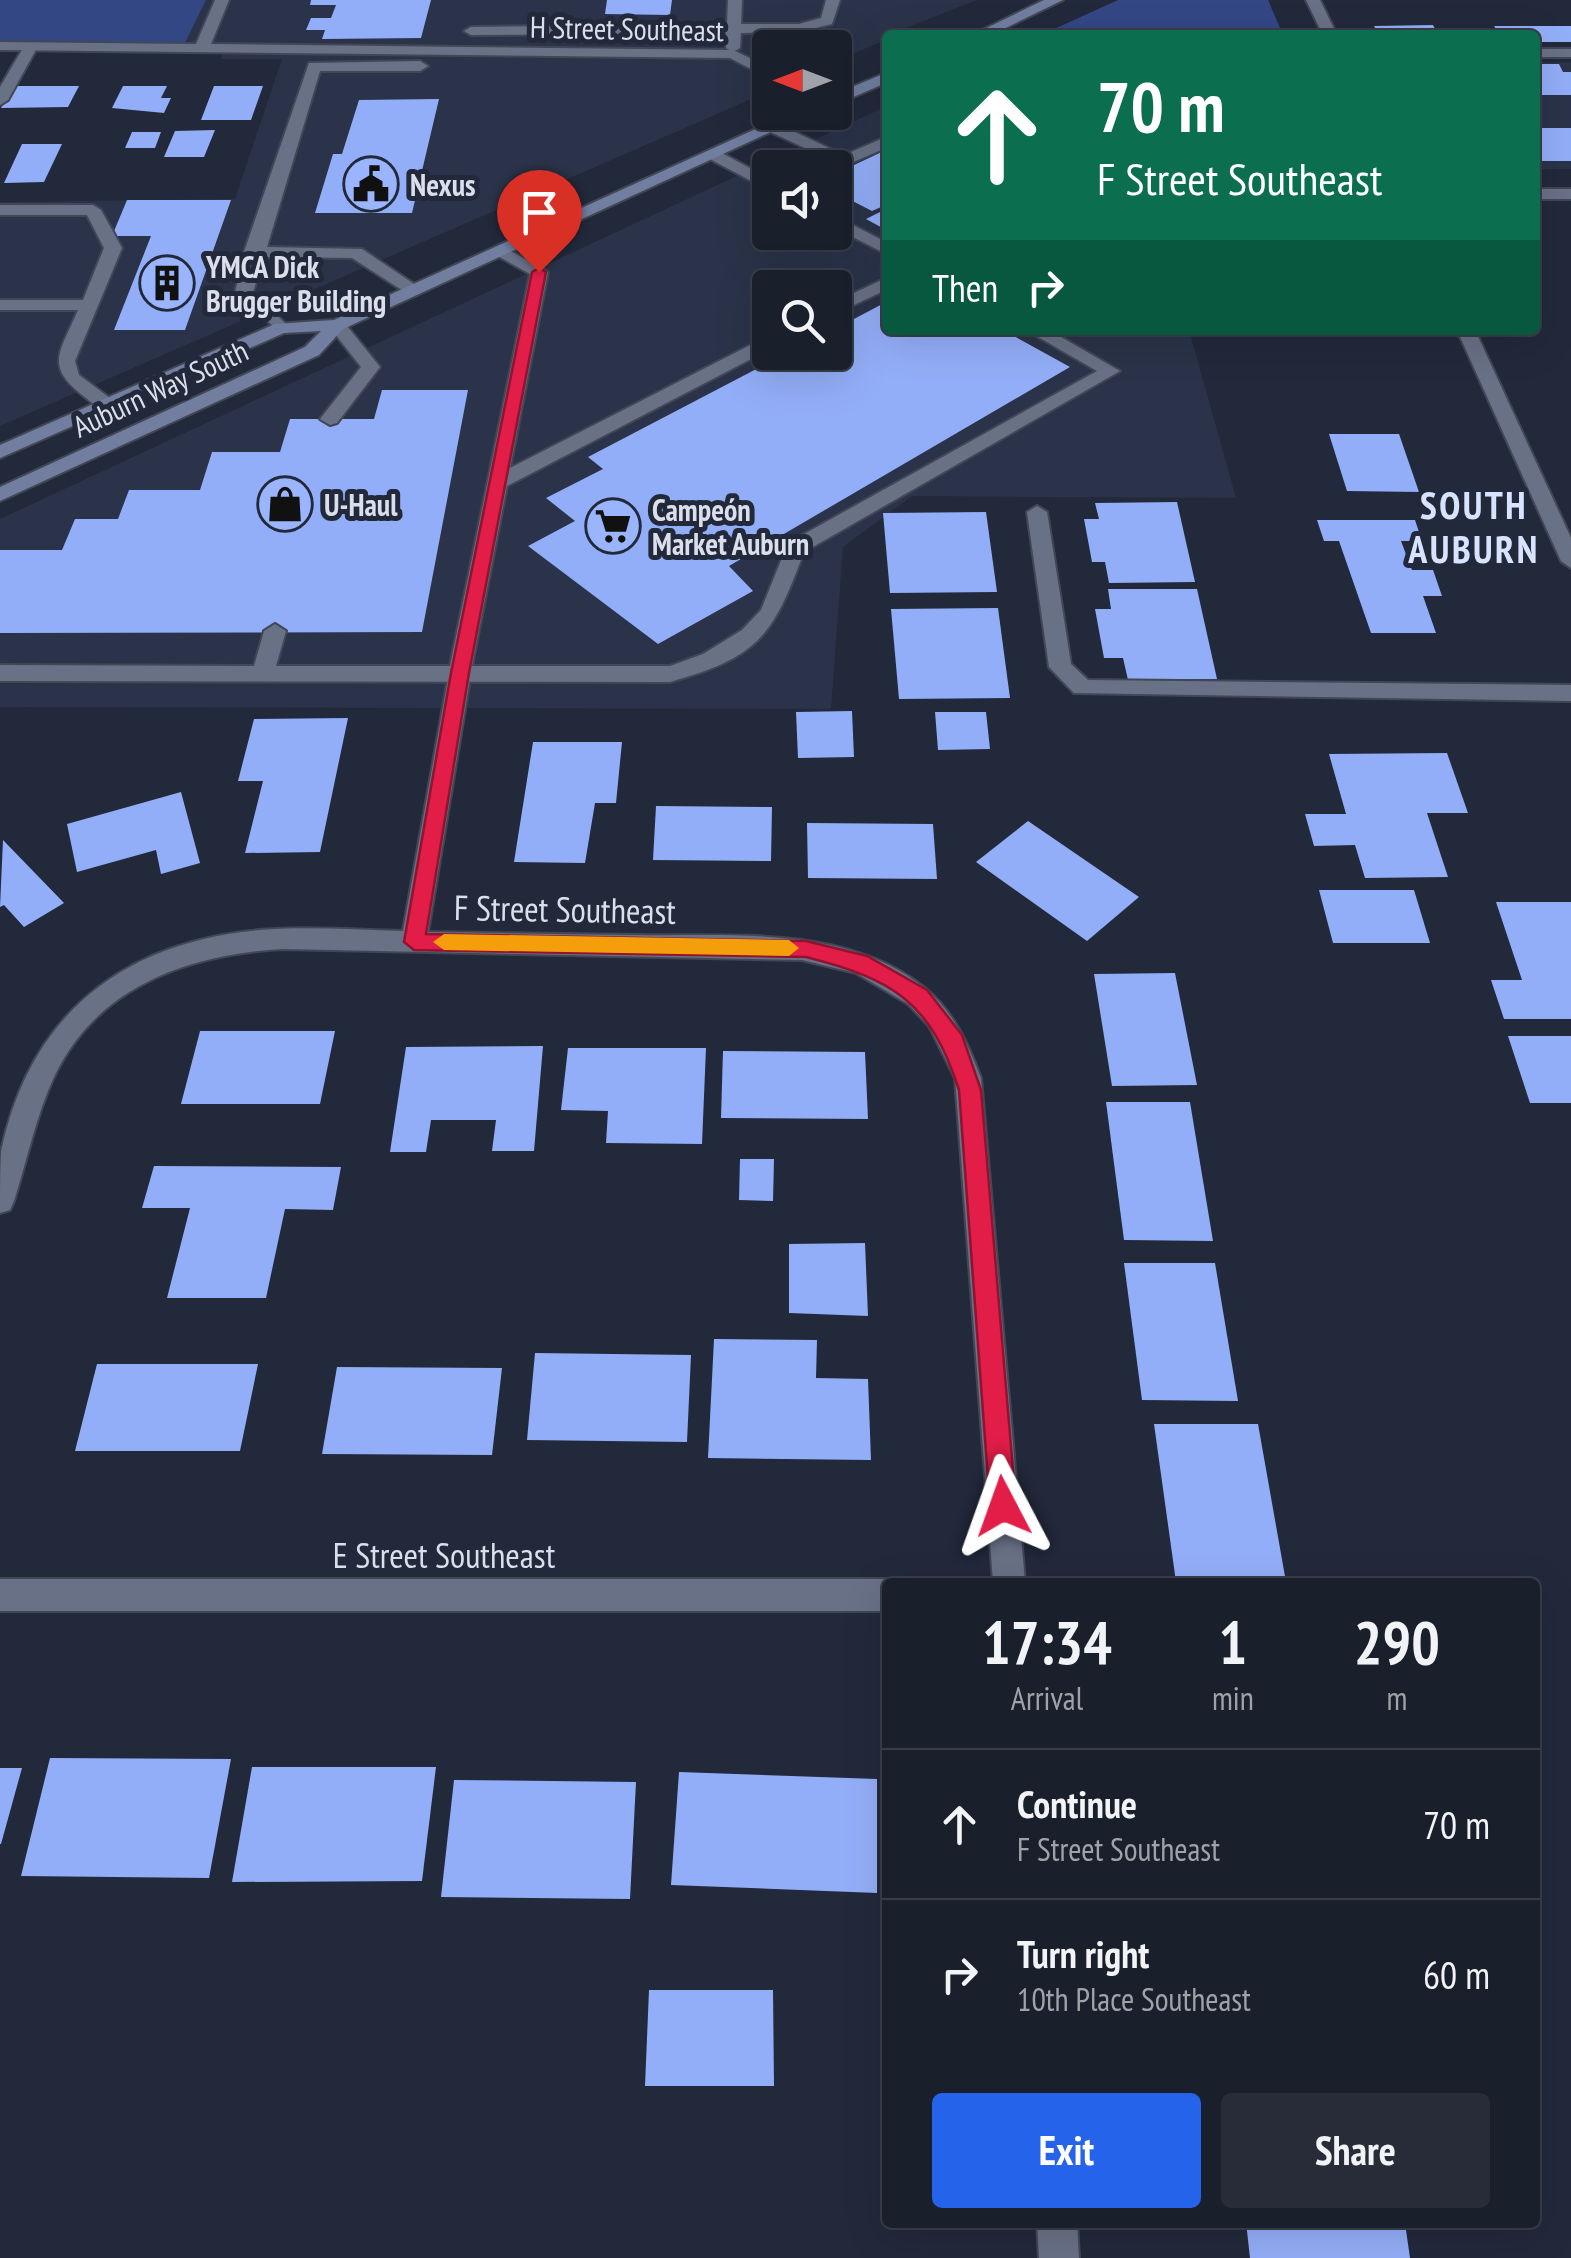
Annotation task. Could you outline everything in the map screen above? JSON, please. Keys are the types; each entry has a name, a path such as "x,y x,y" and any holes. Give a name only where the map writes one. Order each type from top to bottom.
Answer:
{"main road":[{"path":"990,30 1056,0"},
{"path":"852,93 882,82"},
{"name":"Auburn Way South","path":"0,452 281,328 337,325 770,130"},
{"name":"Auburn Way South","path":"0,495 312,351 337,325"}],"street":[{"path":"202,47 222,0"},
{"path":"733,54 735,0"},
{"path":"471,31 734,31 819,24 831,17 834,0"},
{"path":"1313,0 1328,30"},
{"name":"H Street Southeast","path":"0,46 733,54 752,64"},
{"path":"0,100 31,46"},
{"path":"1540,54 1571,54"},
{"path":"281,328 244,293 252,252 314,66 420,66"},
{"path":"778,130 844,161 882,144"},
{"path":"714,155 752,176"},
{"path":"1540,194 1571,194"},
{"path":"0,210 93,210 112,248 66,361 70,377 107,405"},
{"path":"852,230 882,247"},
{"path":"414,942 460,673 539,272 502,251"},
{"path":"252,252 356,253 414,290"},
{"path":"852,300 882,285"},
{"path":"0,306 90,305"},
{"path":"330,419 371,367 337,325"},
{"path":"0,673 670,674 696,668 750,635 772,612 780,578 796,548 1111,372 1044,335"},
{"path":"1468,335 1562,522 1571,561"},
{"path":"497,483 752,351"},
{"path":"1037,512 1060,667 1082,688 1571,694"},
{"path":"263,674 275,631"},
{"name":"F Street Southeast","path":"0,1201 52,1055 82,1014 117,984 178,954 230,942 414,942 793,948 848,958 896,979 942,1020 968,1078 1009,1578"},
{"name":"E Street Southeast","path":"0,1595 882,1595"},
{"path":"1058,2228 1060,2258"}],"shaded area":[{"path":"0,0 206,0 183,47 0,46"},
{"path":"206,0 977,0 901,30 882,30 882,41 852,54 852,30 752,30 752,99 0,426 0,202 235,199 282,59 221,59 225,48 183,47"},
{"path":"1118,0 1268,0 1281,30 1052,30"},
{"path":"1540,62 1571,62 1571,169 1540,169"},
{"path":"882,108 882,335 1190,335 1236,498 912,496 843,547 831,709 0,707 0,519 752,169 752,250 852,250 852,150 793,150 835,130 852,130 852,122"}],"building":[{"path":"311,0 431,0 421,38 322,39 325,30 306,30 311,18 331,18 336,5 310,5"},
{"path":"607,0 672,0 670,15 605,14"},
{"path":"1433,25 1436,30 1376,30 1374,26"},
{"path":"1494,26 1571,26 1571,42 1540,42 1540,30 1497,30"},
{"path":"1540,64 1559,64 1563,72 1571,72 1571,95 1540,95"},
{"path":"14,86 79,86 68,107 1,108"},
{"path":"123,86 167,86 161,98 171,98 164,113 112,108"},
{"path":"214,86 263,86 251,120 201,120"},
{"name":"Nexus","path":"439,99 412,213 315,213 333,154 342,154 359,100"},
{"path":"1540,128 1571,128 1571,161 1540,161"},
{"path":"215,130 204,157 164,157 175,131"},
{"path":"132,132 161,132 155,148 125,148"},
{"path":"22,144 62,144 44,182 4,183"},
{"path":"882,152 882,207 872,211 852,201 852,166"},
{"name":"YMCA Dick Brugger Building","path":"127,200 231,200 185,330 114,330 151,236 112,236"},
{"path":"882,211 882,228 866,219"},
{"path":"882,304 882,335 1012,335 1070,367 729,566 753,591 658,644 528,546 575,521 546,498 603,469 588,457 755,370 852,370 852,320"},
{"name":"U-Haul","path":"382,390 468,390 422,632 0,633 0,550 62,550 75,519 118,519 129,490 200,490 212,452 280,452 290,419 374,419"},
{"path":"1329,434 1399,434 1419,492 1347,491"},
{"path":"1177,502 1195,582 1109,583 1105,562 1092,562 1084,519 1099,519 1095,503"},
{"path":"986,512 997,592 890,593 883,513"},
{"path":"1317,520 1415,520 1422,541 1401,541 1412,570 1433,570 1442,596 1423,596 1436,633 1371,633 1339,541 1324,541"},
{"path":"1108,589 1197,589 1217,679 1128,680 1123,658 1104,658 1095,609 1111,609"},
{"path":"998,608 1010,698 899,699 891,609"},
{"path":"852,711 854,757 798,758 796,712"},
{"path":"935,712 986,712 990,749 938,750"},
{"path":"348,718 320,852 245,853 263,781 238,781 254,719"},
{"path":"533,742 622,742 616,803 595,803 585,863 514,862"},
{"path":"1447,753 1468,813 1427,813 1448,877 1365,878 1355,845 1314,846 1305,814 1346,814 1329,754"},
{"path":"181,792 200,863 161,874 156,850 77,872 67,824"},
{"path":"656,806 772,807 771,861 653,860"},
{"path":"1028,821 1139,897 1087,941 976,862"},
{"path":"807,823 933,824 937,879 808,878"},
{"path":"3,840 64,903 24,927 4,905 0,907"},
{"path":"1319,890 1414,890 1430,943 1333,943"},
{"path":"1496,902 1571,902 1571,1019 1504,1019 1491,980 1522,980"},
{"path":"1175,973 1197,1085 1112,1086 1094,974"},
{"path":"200,1031 335,1031 320,1104 181,1104"},
{"path":"1508,1036 1571,1036 1571,1103 1530,1103"},
{"path":"543,1046 534,1151 492,1151 496,1120 431,1120 426,1152 390,1152 406,1047"},
{"path":"568,1048 706,1048 702,1144 606,1143 608,1111 561,1110"},
{"path":"723,1051 865,1052 868,1119 721,1118"},
{"path":"1106,1102 1190,1102 1213,1241 1124,1240"},
{"path":"740,1159 774,1159 773,1201 739,1200"},
{"path":"154,1166 341,1167 333,1210 285,1209 266,1298 167,1298 190,1208 142,1208"},
{"path":"865,1243 868,1316 789,1313 789,1244"},
{"path":"1124,1263 1215,1263 1238,1401 1142,1400"},
{"path":"714,1339 817,1340 816,1378 868,1379 871,1460 708,1458"},
{"path":"535,1353 691,1355 687,1442 527,1440"},
{"path":"97,1364 258,1364 240,1451 75,1451"},
{"path":"337,1367 502,1368 492,1455 322,1454"},
{"path":"1154,1424 1258,1424 1285,1578 1175,1578"},
{"path":"50,1758 231,1759 209,1878 21,1876"},
{"path":"252,1767 436,1767 422,1881 232,1882"},
{"path":"0,1768 22,1768 1,1844 0,1844"},
{"path":"679,1772 877,1779 877,1893 671,1885"},
{"path":"454,1780 636,1782 630,1899 441,1897"},
{"path":"649,1990 773,1990 774,2086 645,2086"},
{"path":"1247,2228 1406,2228 1410,2258 1250,2258"}],"slow traffic":[{"path":"444,942 789,948"}],"place":[{"name":"Nexus","path":"371,184"},
{"name":"YMCA Dick Brugger Building","path":"167,283"},
{"name":"U-Haul","path":"285,504"},
{"name":"Campeón Market Auburn","path":"613,526"}],"district":[{"name":"SOUTH AUBURN","path":"1474,526"}],"route":[{"path":"539,272 460,673 414,942 806,949 867,964 920,996 942,1020 954,1042 970,1090 1003,1506"}]}
